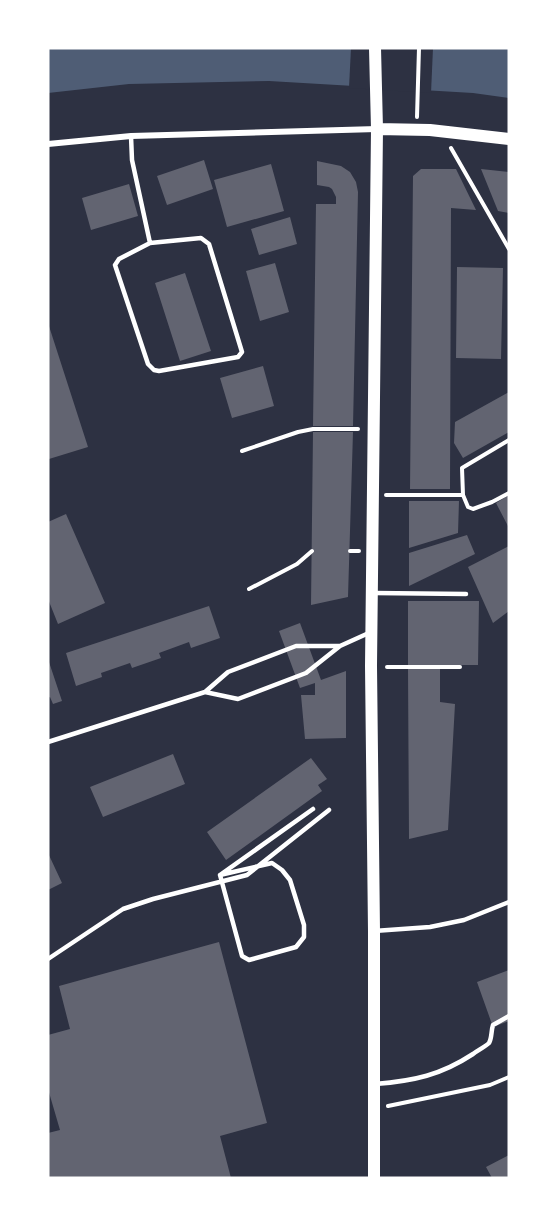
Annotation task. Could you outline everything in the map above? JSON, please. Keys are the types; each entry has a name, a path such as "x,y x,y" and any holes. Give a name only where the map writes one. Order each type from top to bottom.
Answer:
{"main road":[{"path":"374,1178 371,631 377,129 375,48"},
{"path":"377,129 417,129 509,139"}],"street":[{"path":"48,144 130,136 377,129"}],"lane":[{"path":"130,136 132,160 150,243"},
{"path":"201,238 207,241 243,350 240,356 159,371 151,368 115,268 119,259 150,243 201,238"},
{"path":"372,593 466,594"},
{"path":"206,692 238,699 306,673 340,646 371,631"},
{"path":"48,742 206,692 228,672 296,646 340,646"},
{"path":"219,875 312,809"},
{"path":"48,959 123,909 247,875 329,810"},
{"path":"272,863 282,870 290,880 304,925 304,937 296,947 249,960 242,956 219,875 272,863"},
{"path":"374,931 430,927 464,920 509,902"},
{"path":"373,1085 409,1081 447,1069 487,1044 491,1039 493,1025 509,1016"}],"path":[{"path":"417,129 419,48"},
{"path":"442,132 488,216 509,249"},
{"path":"242,451 313,429 374,429"},
{"path":"509,440 462,468 463,495 468,507 473,509 509,493"},
{"path":"373,495 463,495"},
{"path":"249,589 297,564 312,551"},
{"path":"371,666 460,667"},
{"path":"373,1109 490,1085 509,1077"}],"water":[{"path":"48,48 509,48 509,98 473,93 269,81 129,84 48,93"}],"pier":[{"path":"351,48 433,48 431,93 349,88"}],"building":[{"path":"204,160 213,189 167,205 157,176"},
{"path":"317,161 341,166 350,172 356,182 358,192 353,426 313,426 316,204 336,204 336,197 332,189 317,185"},
{"path":"271,164 284,211 227,227 214,180"},
{"path":"421,169 456,169 476,210 451,208 450,489 410,489 413,176"},
{"path":"481,169 509,172 509,213 498,211"},
{"path":"129,184 138,216 91,230 82,198"},
{"path":"290,217 297,244 259,255 251,229"},
{"path":"275,263 289,312 260,321 246,271"},
{"path":"457,267 503,268 501,359 456,358"},
{"path":"185,273 211,351 180,361 155,283"},
{"path":"48,323 88,447 49,459 48,455"},
{"path":"263,366 274,406 232,418 220,378"},
{"path":"509,392 509,432 463,458 454,443 455,422"},
{"path":"313,432 353,432 348,597 311,605"},
{"path":"509,495 509,528 496,503"},
{"path":"409,501 459,501 458,533 409,548"},
{"path":"66,514 105,603 58,624 48,599 48,522"},
{"path":"467,535 475,554 409,586 409,553"},
{"path":"509,546 509,611 493,623 468,567"},
{"path":"408,601 479,601 478,665 408,665"},
{"path":"209,606 220,638 191,648 189,642 159,653 161,658 132,668 130,663 101,673 102,677 76,686 66,653"},
{"path":"300,623 321,680 346,671 346,738 305,739 301,695 315,695 315,683 300,688 279,631"},
{"path":"48,659 62,701 53,704 50,697 48,698"},
{"path":"408,669 440,669 440,702 455,704 448,830 409,839"},
{"path":"173,754 185,784 103,817 90,787"},
{"path":"311,758 327,779 318,785 322,791 226,860 207,832"},
{"path":"48,853 62,883 48,890"},
{"path":"219,942 267,1123 220,1136 231,1178 48,1178 48,1133 60,1130 48,1089 48,1035 70,1029 59,986"},
{"path":"509,970 509,1021 493,1027 477,982"},
{"path":"509,1155 509,1178 492,1178 486,1167"}]}
